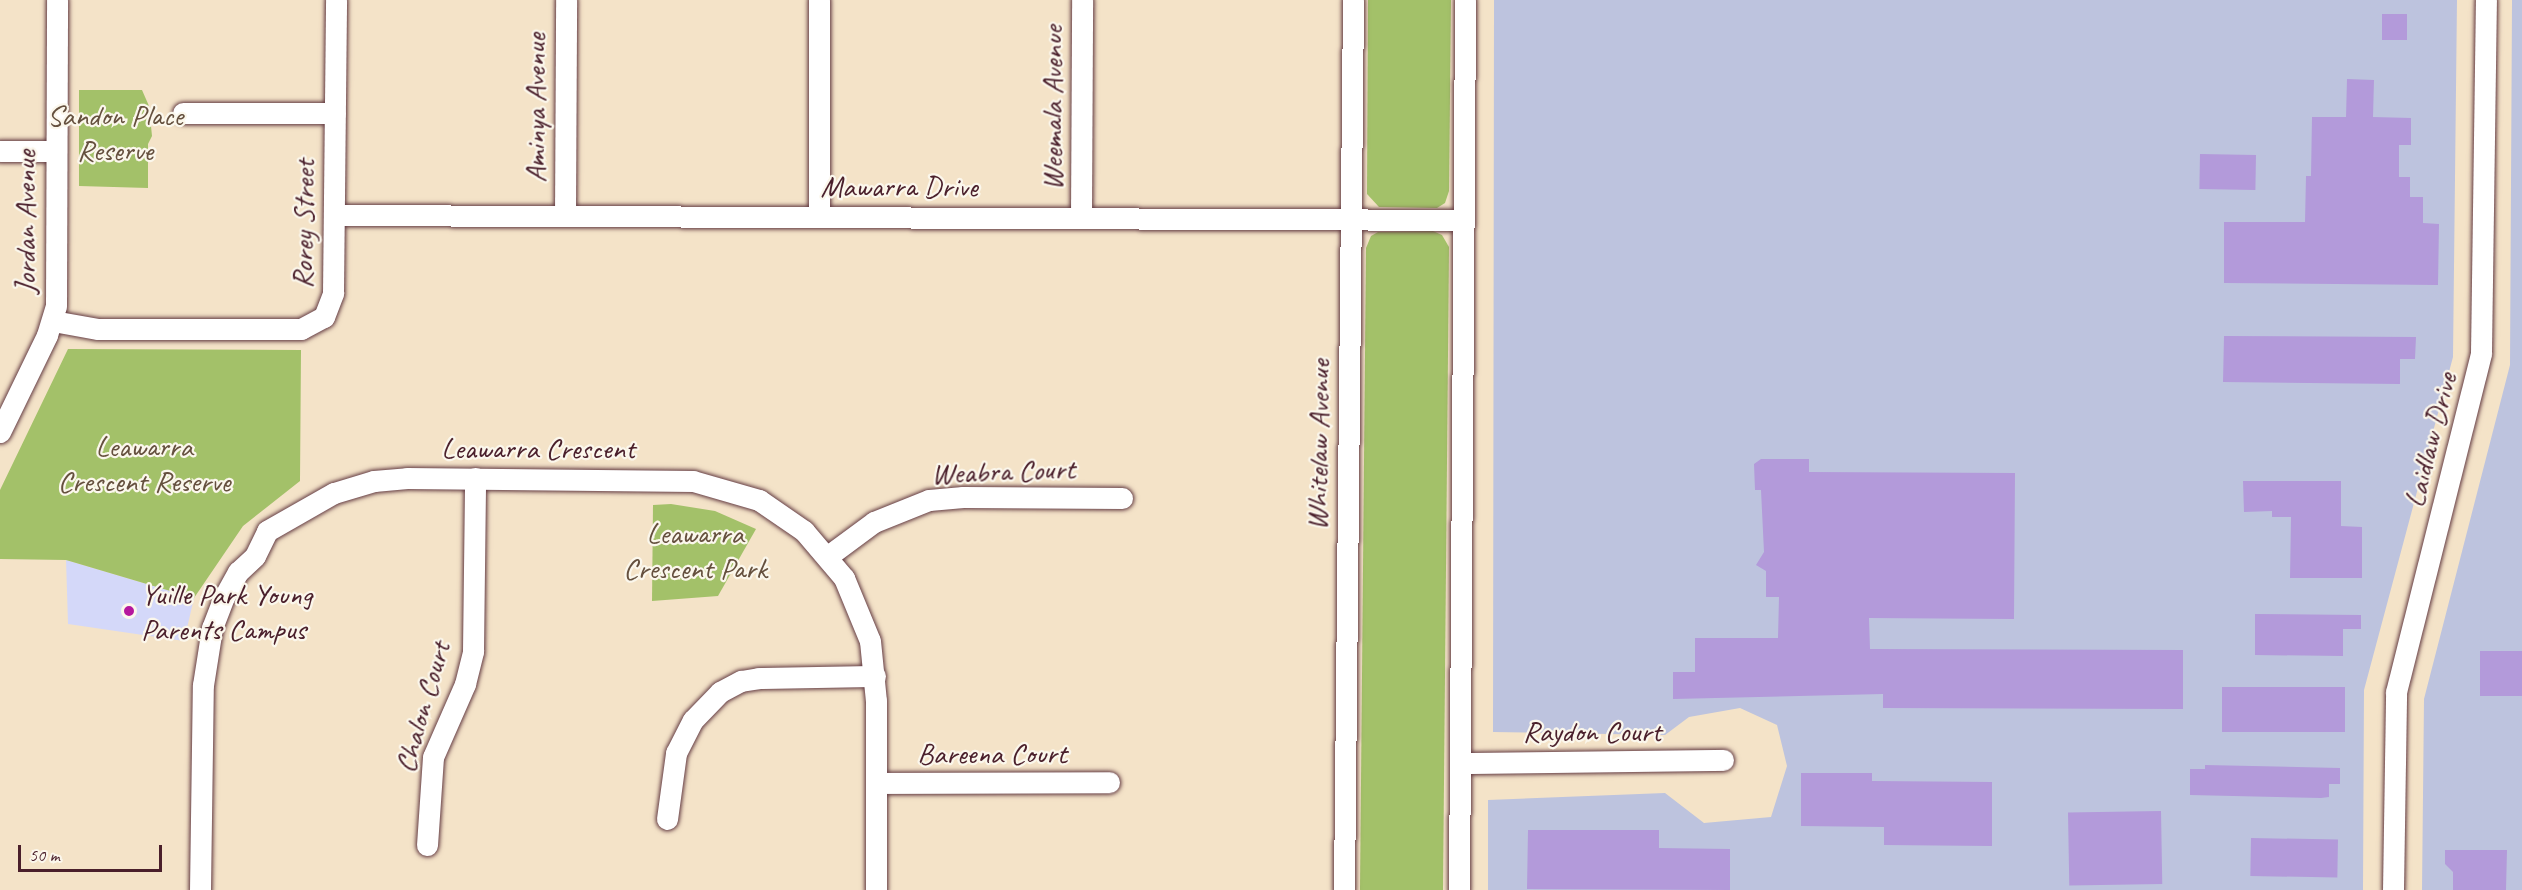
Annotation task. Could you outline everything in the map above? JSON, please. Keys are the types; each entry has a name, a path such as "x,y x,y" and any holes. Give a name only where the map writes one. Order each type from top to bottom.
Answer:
{"street":[{"name":"Jordan Avenue","path":"0,430 53,321 56,297 54,151 57,0"},
{"name":"Rorey Street","path":"53,321 98,329 308,327 320,321 331,304 335,215 336,0"},
{"name":"Aminya Avenue","path":"565,216 566,0"},
{"path":"819,0 819,216"},
{"name":"Weemala Avenue","path":"1081,217 1082,0"},
{"name":"Whitelaw Avenue","path":"1344,890 1353,0"},
{"path":"1460,890 1465,0"},
{"name":"Laidlaw Drive","path":"2393,890 2396,692 2481,353 2486,0"},
{"path":"183,113 335,113"},
{"path":"0,151 54,151"},
{"name":"Mawarra Drive","path":"335,215 1463,220"},
{"name":"Leawarra Crescent","path":"200,890 205,664 212,628 238,572 255,556 267,531 334,493 385,479 475,478 660,478 707,483 738,491 770,507 804,531 828,556 860,608 875,676 876,890"},
{"name":"Chalon Court","path":"427,845 433,757 465,684 473,651 475,478"},
{"name":"Weabra Court","path":"828,556 874,522 929,500 963,496 1122,498"},
{"path":"667,819 676,753 693,720 720,692 741,681 759,678 875,676"},
{"name":"Raydon Court","path":"1461,763 1723,760"},
{"name":"Bareena Court","path":"876,783 1109,782"}],"shaded area":[{"path":"1494,0 2457,0 2453,357 2364,690 2363,890 1488,890 1488,800 1665,793 1704,823 1771,817 1787,766 1777,725 1740,708 1689,717 1665,735 1493,732"},
{"path":"2512,0 2522,0 2522,890 2422,890 2424,699 2510,365"},
{"name":"Yuille Park Young Parents Campus","path":"66,560 194,598 184,641 68,624"}],"green space":[{"path":"1368,0 1451,0 1449,191 1445,203 1437,208 1379,207 1367,194"},
{"name":"Sandon Place Reserve","path":"79,90 142,90 149,106 152,136 148,144 148,188 79,186"},
{"path":"1433,231 1442,235 1449,247 1443,890 1360,890 1366,248 1371,236 1378,232"},
{"name":"Leawarra Crescent Reserve","path":"68,349 301,350 300,481 243,526 194,598 66,560 0,559 0,490"},
{"name":"Leawarra Crescent Park","path":"671,504 715,511 756,529 718,596 652,601 653,505"}],"building":[{"path":"2382,14 2407,14 2407,40 2382,40"},
{"path":"2347,79 2374,80 2373,117 2411,118 2411,145 2399,145 2399,177 2410,177 2410,197 2423,197 2423,223 2439,224 2438,285 2224,283 2224,222 2305,222 2306,176 2311,176 2312,117 2346,117"},
{"path":"2200,154 2256,155 2255,190 2199,189"},
{"path":"2224,336 2416,337 2415,359 2400,359 2400,384 2223,382"},
{"path":"1761,459 1809,459 1809,472 2015,473 2014,619 1869,618 1870,649 2183,650 2183,709 1883,708 1883,694 1673,699 1673,672 1695,672 1695,638 1778,638 1779,597 1766,597 1766,571 1756,565 1764,552 1761,490 1755,490 1754,464"},
{"path":"2243,481 2341,481 2341,526 2362,527 2362,578 2290,578 2291,517 2272,517 2272,511 2244,512"},
{"path":"2255,614 2361,615 2361,629 2343,629 2343,656 2255,655"},
{"path":"2480,651 2522,651 2522,696 2480,696"},
{"path":"2222,687 2345,687 2345,732 2222,732"},
{"path":"2205,765 2340,768 2340,784 2329,784 2329,797 2321,798 2190,795 2190,769 2205,769"},
{"path":"1801,773 1872,773 1872,781 1992,782 1992,846 1884,845 1884,827 1801,826"},
{"path":"2161,811 2162,884 2069,886 2068,813"},
{"path":"1528,830 1659,830 1659,848 1730,849 1730,890 1527,889"},
{"path":"2251,838 2338,840 2337,878 2250,876"},
{"path":"2445,850 2507,850 2506,890 2453,890 2453,872 2445,864"}],"place":[{"name":"Yuille Park Young Parents Campus","path":"129,611"}]}
